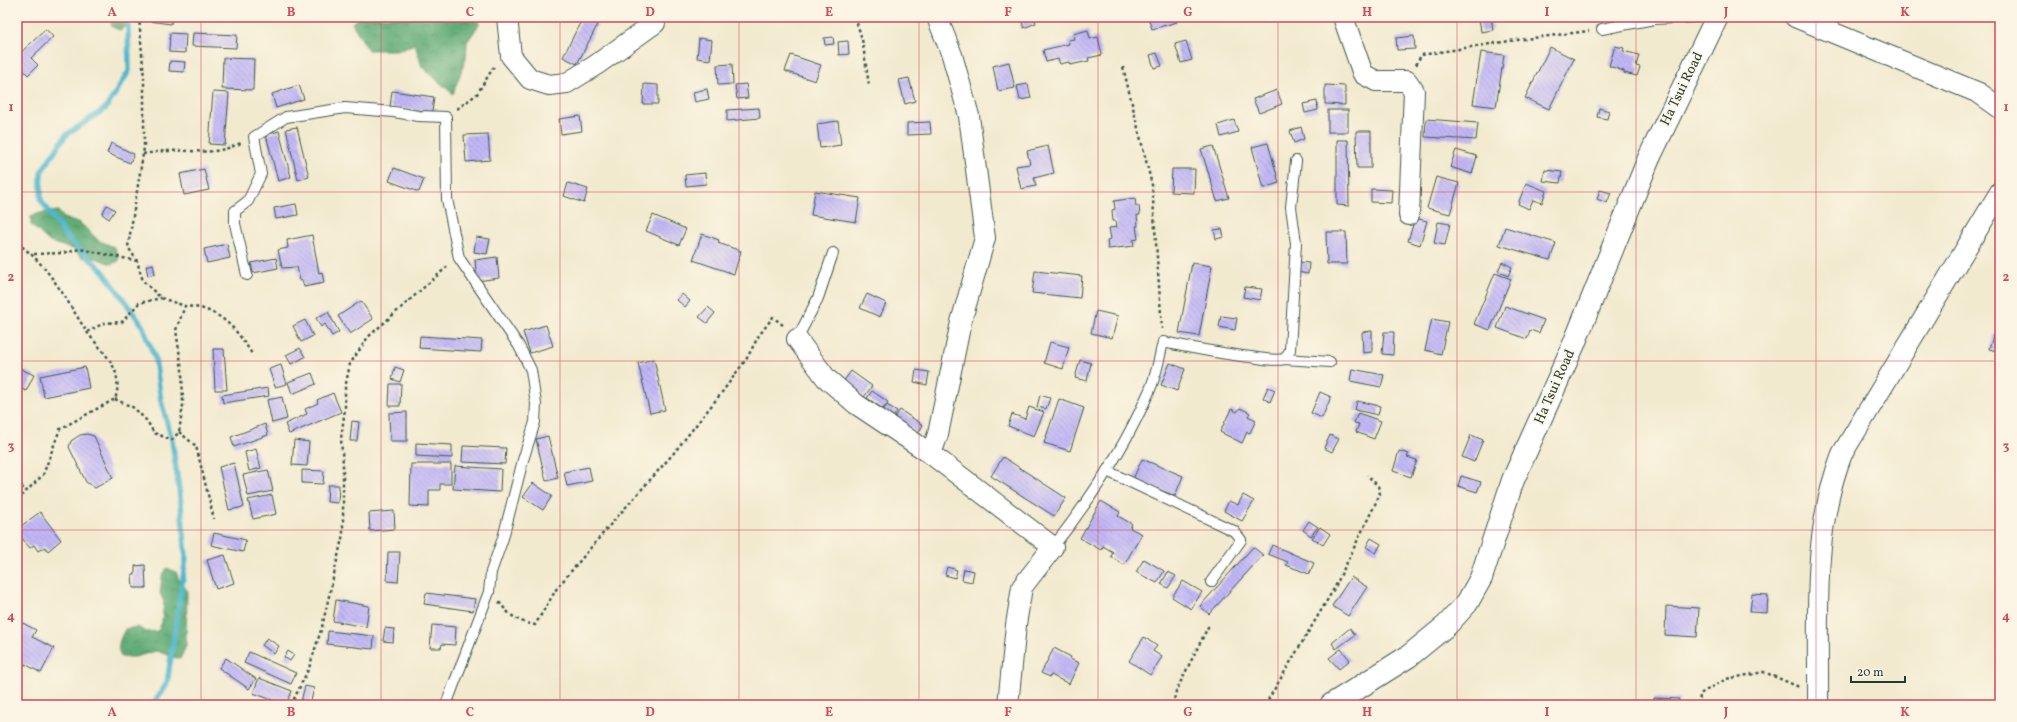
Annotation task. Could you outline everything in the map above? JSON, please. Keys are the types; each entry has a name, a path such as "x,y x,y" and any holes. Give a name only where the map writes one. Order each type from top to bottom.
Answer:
{"street":[{"path":"507,17 511,56 530,79 549,86 567,83 596,65 655,23 656,17"},
{"path":"931,454 938,434 961,322 985,238 969,116 952,55 937,17"},
{"path":"1343,17 1363,74 1376,81 1407,81 1414,91 1410,215"},
{"path":"1795,17 1978,93 2000,108"},
{"name":"Ha Tsui Road","path":"1332,705 1409,656 1447,625 1467,603 1481,578 1514,480 1574,344 1706,19"},
{"path":"1818,696 1818,576 1825,516 1834,475 1842,454 2000,192"},
{"path":"797,339 826,378 856,404 931,454 1053,547 1022,587 1016,625 1008,705"}],"lane":[{"path":"1602,29 1654,19 1706,19"},
{"path":"247,275 235,224 235,211 248,201 261,174 254,137 286,116 345,108 394,112 418,116 446,117 447,199 459,258 519,346 531,370 536,404 535,422 523,460 503,538 491,572 489,592 446,705"},
{"path":"1285,359 1290,350 1295,267 1296,243 1291,207 1296,161"},
{"path":"797,339 818,298 834,253"},
{"path":"1053,547 1077,516 1107,471 1149,394 1163,342 1246,357 1330,362"},
{"path":"1107,471 1234,531 1241,540 1210,582"}],"path":[{"path":"139,17 144,78 143,154 128,248 137,261 143,281 161,298 184,306 206,310 227,322 240,335 252,354"},
{"path":"856,17 862,39 869,85"},
{"path":"1407,81 1421,55 1509,40 1602,29"},
{"path":"446,117 477,94 491,69 500,58 511,56"},
{"path":"1123,67 1152,185 1163,342"},
{"path":"143,154 168,151 206,153 221,151 254,137"},
{"path":"17,243 33,254 64,294 87,332 113,366 118,390 115,399 60,429 43,475 17,500"},
{"path":"33,254 63,253 80,249 137,261"},
{"path":"292,705 309,668 322,627 343,534 343,464 340,439 345,408 345,388 350,364 368,337 401,309 424,286 459,258"},
{"path":"87,332 104,323 122,322 139,303 161,298"},
{"path":"115,399 134,408 147,421 154,433 172,440 179,432 183,405 182,370 176,330 184,306"},
{"path":"489,592 509,615 522,622 535,625 557,588 673,454 723,391 747,358 758,336 773,317"},
{"path":"179,432 196,446 214,519"},
{"path":"1265,705 1335,588 1380,494 1378,486 1367,475"},
{"path":"1173,705 1176,691 1209,625"},
{"path":"1699,705 1700,694 1726,679 1764,672 1799,686 1818,696"}],"green space":[{"path":"109,17 130,17 130,23 120,30 112,27"},
{"path":"358,17 479,17 479,25 467,42 466,58 453,94 422,67 415,44 398,50 368,50 352,23"},
{"path":"58,211 63,217 71,221 79,222 99,241 115,247 119,261 111,264 93,257 83,258 73,249 50,242 31,225 31,216 40,213"},
{"path":"167,568 176,572 179,580 187,590 186,646 180,659 156,651 135,657 121,657 119,646 125,629 138,627 146,632 158,631 162,622 164,602 160,593 162,577"}],"building":[{"path":"150,17 172,17 171,24 149,21"},
{"path":"583,17 598,24 577,64 563,57"},
{"path":"1020,17 1034,17 1036,23 1024,28"},
{"path":"1148,17 1176,17 1177,22 1152,29"},
{"path":"1479,17 1491,17 1493,30 1481,32"},
{"path":"46,29 53,37 31,58 38,65 28,75 17,63 17,56"},
{"path":"1088,30 1090,39 1098,37 1102,55 1088,58 1089,61 1070,65 1069,62 1060,64 1058,59 1046,62 1043,50 1069,44 1068,40 1074,39 1073,34"},
{"path":"170,33 186,34 185,53 169,52"},
{"path":"193,33 237,35 236,48 192,46"},
{"path":"1414,36 1415,49 1397,50 1396,38"},
{"path":"833,37 834,44 825,45 824,38"},
{"path":"699,38 712,40 710,60 697,58"},
{"path":"848,41 849,54 839,55 838,42"},
{"path":"1186,41 1192,60 1181,63 1175,44"},
{"path":"1615,46 1624,48 1623,51 1639,55 1636,66 1640,67 1637,76 1624,73 1624,71 1609,66"},
{"path":"1550,47 1574,59 1549,109 1525,98"},
{"path":"1481,52 1504,55 1496,107 1473,104"},
{"path":"1157,53 1162,66 1154,68 1150,55"},
{"path":"791,55 821,65 815,81 785,71"},
{"path":"223,58 254,59 253,90 222,89"},
{"path":"170,61 185,62 184,72 169,71"},
{"path":"1009,62 1015,88 998,91 993,66"},
{"path":"732,64 733,84 718,85 717,65"},
{"path":"909,78 915,101 905,104 899,80"},
{"path":"644,84 658,85 658,104 643,104"},
{"path":"746,84 748,98 737,99 735,85"},
{"path":"1028,84 1031,98 1020,100 1017,86"},
{"path":"299,85 304,99 276,108 272,94"},
{"path":"1325,85 1345,86 1345,105 1325,104"},
{"path":"707,89 709,99 695,102 693,92"},
{"path":"1277,90 1282,104 1259,113 1253,99"},
{"path":"392,91 434,97 432,112 390,107"},
{"path":"213,92 229,93 225,145 209,144"},
{"path":"1317,101 1318,110 1305,113 1303,104"},
{"path":"759,108 760,118 727,121 727,110"},
{"path":"1599,108 1609,111 1607,119 1597,117"},
{"path":"1328,110 1348,110 1348,132 1328,132"},
{"path":"580,116 582,131 561,134 559,119"},
{"path":"1426,119 1478,123 1476,140 1425,137"},
{"path":"1234,120 1238,132 1221,137 1218,125"},
{"path":"838,121 841,145 820,148 817,124"},
{"path":"930,122 931,134 907,135 907,123"},
{"path":"297,127 309,177 298,180 286,129"},
{"path":"1301,127 1304,139 1294,143 1290,131"},
{"path":"279,131 291,177 278,181 266,135"},
{"path":"1356,131 1371,131 1371,168 1357,168"},
{"path":"488,134 490,160 466,162 464,135"},
{"path":"1337,140 1348,140 1349,206 1337,205"},
{"path":"111,143 134,154 130,163 107,153"},
{"path":"1268,143 1279,183 1263,188 1252,147"},
{"path":"1048,146 1054,173 1034,178 1036,186 1021,189 1016,166 1030,164 1027,151"},
{"path":"1213,146 1229,198 1217,201 1201,149"},
{"path":"1456,150 1477,156 1472,174 1450,167"},
{"path":"394,168 424,179 419,192 389,181"},
{"path":"204,169 209,190 184,195 180,174"},
{"path":"1172,169 1195,169 1194,193 1171,192"},
{"path":"1545,170 1562,172 1560,183 1543,181"},
{"path":"705,173 706,184 686,186 685,175"},
{"path":"1436,177 1459,183 1450,214 1427,208"},
{"path":"568,183 588,189 584,203 564,196"},
{"path":"1526,183 1546,191 1542,203 1533,200 1529,209 1518,204"},
{"path":"1371,189 1392,190 1391,203 1371,202"},
{"path":"1600,190 1611,193 1607,203 1597,199"},
{"path":"815,191 860,198 856,222 811,215"},
{"path":"1135,198 1136,206 1139,206 1140,215 1137,215 1138,226 1136,226 1138,239 1133,240 1134,246 1108,249 1107,240 1111,239 1109,228 1117,227 1116,221 1113,221 1112,210 1115,209 1114,201"},
{"path":"296,204 298,215 276,219 274,208"},
{"path":"107,205 115,210 109,219 102,214"},
{"path":"653,215 686,229 679,245 646,231"},
{"path":"1415,218 1427,221 1420,245 1408,241"},
{"path":"1438,222 1450,224 1445,245 1434,243"},
{"path":"1505,227 1556,243 1550,260 1499,245"},
{"path":"1222,229 1224,237 1216,239 1214,230"},
{"path":"1326,232 1346,232 1347,264 1327,264"},
{"path":"702,234 719,240 718,243 741,251 734,274 693,260"},
{"path":"312,235 319,273 322,272 324,283 304,287 302,280 300,281 297,267 282,268 278,250 288,248 287,240"},
{"path":"476,237 490,239 487,254 474,252"},
{"path":"227,244 230,258 207,263 204,249"},
{"path":"497,257 499,278 477,281 475,260"},
{"path":"276,258 278,268 253,273 251,263"},
{"path":"1299,262 1309,263 1308,274 1297,272"},
{"path":"1502,262 1512,267 1508,276 1498,271"},
{"path":"1192,263 1212,266 1199,336 1179,333"},
{"path":"153,264 155,274 148,276 146,266"},
{"path":"1035,271 1082,276 1080,298 1032,293"},
{"path":"1495,273 1511,279 1490,330 1474,324"},
{"path":"1245,287 1262,289 1260,300 1243,297"},
{"path":"682,294 690,301 685,307 677,300"},
{"path":"867,294 886,303 880,317 860,308"},
{"path":"361,301 373,319 350,334 338,316"},
{"path":"1505,306 1544,320 1539,333 1530,330 1527,339 1497,328"},
{"path":"708,307 715,313 707,323 699,317"},
{"path":"1096,311 1118,316 1112,338 1091,333"},
{"path":"328,312 339,332 332,336 325,324 321,327 316,318"},
{"path":"1221,316 1237,318 1235,330 1219,327"},
{"path":"1432,319 1448,322 1441,354 1425,350"},
{"path":"305,320 313,336 301,342 293,326"},
{"path":"546,325 553,346 530,353 523,332"},
{"path":"1372,331 1372,352 1363,353 1362,332"},
{"path":"1384,332 1394,332 1393,355 1382,354"},
{"path":"1994,333 2000,335 2000,352 1989,349"},
{"path":"420,336 482,340 481,352 419,348"},
{"path":"1050,342 1069,347 1063,369 1044,363"},
{"path":"300,348 305,357 291,364 286,355"},
{"path":"213,349 224,349 227,390 215,390"},
{"path":"654,359 665,410 650,413 638,363"},
{"path":"1080,360 1091,363 1087,381 1075,378"},
{"path":"1170,363 1185,369 1177,391 1161,385"},
{"path":"281,365 287,384 275,387 269,369"},
{"path":"17,367 34,375 26,391 17,387"},
{"path":"85,367 89,388 44,397 40,376"},
{"path":"395,367 404,370 400,382 392,379"},
{"path":"1352,369 1384,375 1381,387 1350,381"},
{"path":"916,370 929,372 927,385 914,382"},
{"path":"851,371 872,386 864,397 843,382"},
{"path":"312,373 316,384 292,394 288,382"},
{"path":"390,384 401,384 400,406 389,406"},
{"path":"1268,387 1275,390 1270,402 1263,398"},
{"path":"268,388 269,396 223,403 222,395"},
{"path":"872,391 888,402 883,409 867,398"},
{"path":"1320,392 1331,397 1322,418 1311,413"},
{"path":"333,393 341,412 289,434 285,424 307,414 305,409 318,403 317,400"},
{"path":"1040,395 1050,398 1046,409 1037,407"},
{"path":"282,397 287,419 272,423 267,400"},
{"path":"1059,399 1084,408 1070,451 1044,443"},
{"path":"1357,401 1380,406 1378,415 1355,410"},
{"path":"887,405 897,411 893,417 883,411"},
{"path":"1029,407 1044,412 1034,436 1008,426 1012,414 1025,419"},
{"path":"1240,408 1250,413 1248,416 1256,420 1250,433 1247,432 1242,443 1220,432 1231,409 1237,412"},
{"path":"900,410 923,425 918,433 894,418"},
{"path":"407,412 407,441 390,441 389,413"},
{"path":"1358,413 1381,421 1374,439 1356,432 1359,424 1354,423"},
{"path":"352,421 359,422 357,441 350,441"},
{"path":"265,424 268,435 234,447 231,437"},
{"path":"87,434 94,436 113,478 95,488 86,482 69,447 71,441 80,435"},
{"path":"1330,435 1339,439 1332,452 1324,448"},
{"path":"1471,435 1483,440 1474,462 1462,457"},
{"path":"548,436 558,478 546,481 536,439"},
{"path":"294,440 309,442 307,466 292,465"},
{"path":"416,443 452,445 452,458 416,456"},
{"path":"463,446 506,448 505,464 462,462"},
{"path":"256,449 261,468 249,471 245,452"},
{"path":"1399,451 1409,454 1407,457 1417,460 1411,477 1393,471"},
{"path":"1003,457 1066,498 1054,516 991,476"},
{"path":"1142,459 1183,476 1175,496 1133,479"},
{"path":"234,463 244,507 229,510 219,467"},
{"path":"411,464 451,464 451,484 440,484 440,490 429,490 429,507 410,506"},
{"path":"455,466 501,469 500,492 453,489"},
{"path":"589,467 592,481 567,486 564,472"},
{"path":"268,470 273,491 248,496 243,475"},
{"path":"302,470 324,471 323,484 302,483"},
{"path":"1461,476 1481,482 1477,492 1458,486"},
{"path":"17,478 24,488 17,493"},
{"path":"533,483 552,496 543,510 523,497"},
{"path":"328,485 339,485 338,503 327,502"},
{"path":"272,495 276,514 253,519 248,500"},
{"path":"1243,495 1254,501 1242,521 1224,511 1229,501 1238,505"},
{"path":"1101,501 1120,512 1118,516 1132,524 1130,528 1142,534 1124,565 1111,557 1113,552 1103,546 1101,550 1080,538"},
{"path":"394,511 395,529 370,531 369,513"},
{"path":"40,512 61,540 48,551 45,547 38,551 34,545 30,548 17,529"},
{"path":"1309,521 1318,527 1311,536 1303,530"},
{"path":"1320,527 1330,534 1323,545 1312,538"},
{"path":"214,533 246,540 243,552 211,545"},
{"path":"1371,538 1381,544 1376,553 1366,547"},
{"path":"1272,545 1314,563 1309,574 1286,565 1288,562 1268,554"},
{"path":"1253,547 1263,555 1209,614 1200,606"},
{"path":"388,552 400,552 398,582 387,581"},
{"path":"225,555 234,583 216,589 207,560"},
{"path":"1144,559 1164,571 1157,583 1136,572"},
{"path":"145,565 146,588 133,588 132,574 135,574 135,566"},
{"path":"947,567 957,570 955,578 945,575"},
{"path":"964,569 974,571 972,582 962,580"},
{"path":"1168,572 1176,576 1168,588 1161,584"},
{"path":"1351,577 1367,587 1348,616 1332,606"},
{"path":"1183,581 1202,592 1191,609 1172,597"},
{"path":"426,593 475,599 473,611 424,604"},
{"path":"1752,594 1768,595 1767,613 1750,612"},
{"path":"336,600 369,606 366,627 333,621"},
{"path":"1666,606 1699,608 1697,637 1665,635"},
{"path":"17,620 36,630 32,637 54,648 41,673 25,664 23,667 17,664"},
{"path":"432,625 456,627 455,645 442,644 441,648 430,648"},
{"path":"385,628 394,629 393,642 383,641"},
{"path":"1350,628 1355,635 1336,649 1332,643"},
{"path":"328,631 374,636 373,649 327,644"},
{"path":"1144,637 1157,646 1153,651 1162,657 1150,675 1129,661"},
{"path":"267,638 279,646 274,654 262,645"},
{"path":"1054,648 1071,657 1070,659 1079,663 1069,684 1051,675 1050,677 1041,673"},
{"path":"1341,649 1350,660 1339,669 1329,658"},
{"path":"288,651 294,655 290,661 284,657"},
{"path":"249,652 296,673 291,684 244,663"},
{"path":"226,658 256,679 249,689 219,668"},
{"path":"259,678 292,691 286,705 253,693"},
{"path":"305,686 314,688 310,705 300,705"},
{"path":"1654,698 1679,699 1678,705 1654,705"}],"waterway":[{"path":"124,17 128,24 129,71 106,108 66,135 41,172 41,200 66,237 103,271 142,325 155,358 161,401 172,440 181,504 186,557 167,683 153,705"}]}
